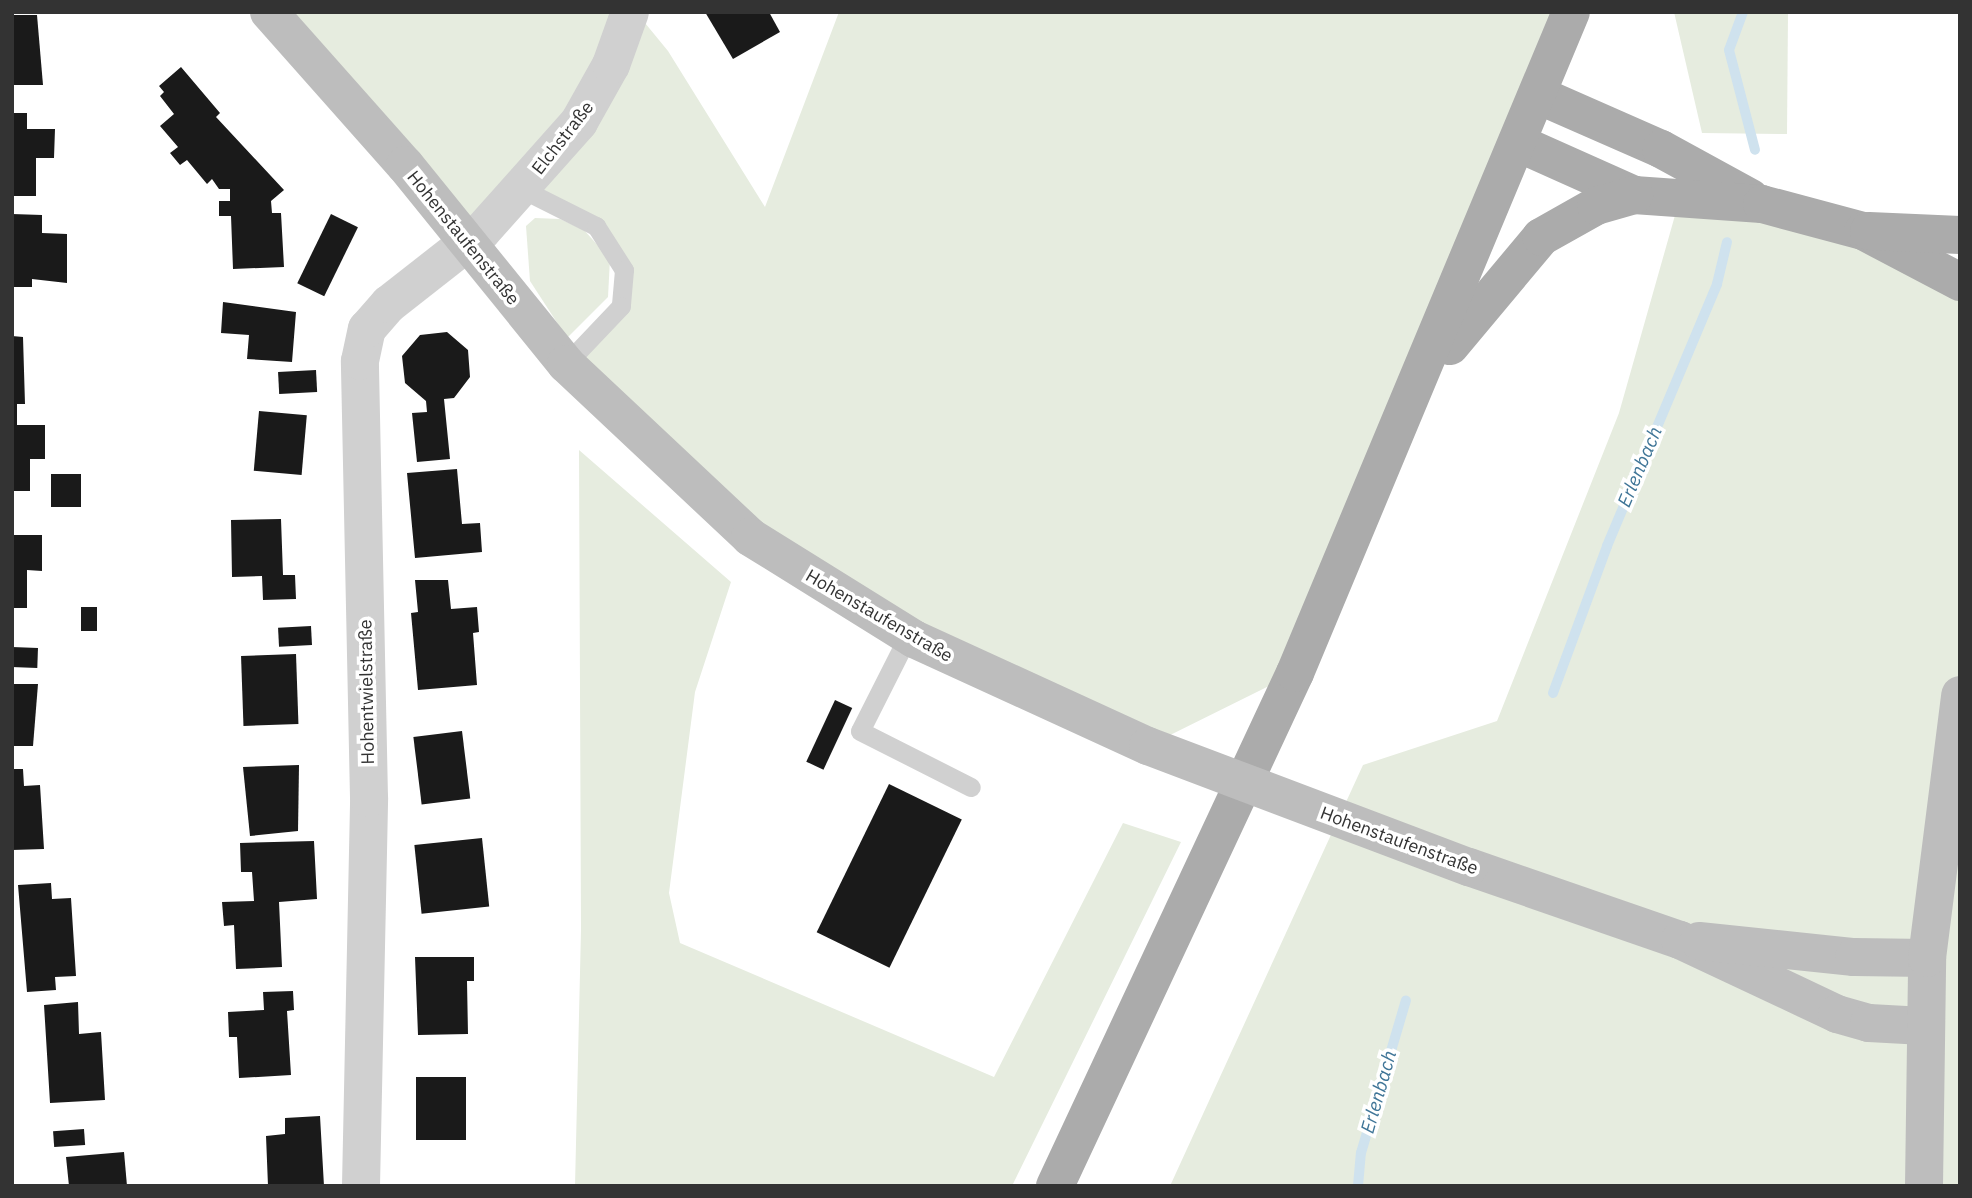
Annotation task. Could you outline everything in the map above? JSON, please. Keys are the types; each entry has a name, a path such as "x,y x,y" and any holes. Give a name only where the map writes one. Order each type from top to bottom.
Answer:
{"main road":[{"path":"1055,1186 1208,865 1415,396 1571,12"},
{"path":"1538,95 1661,149 1762,204"},
{"path":"1518,143 1634,195 1762,204 1863,231 1960,282"},
{"path":"1415,396 1465,324 1541,237 1596,206 1634,195"},
{"path":"1863,231 1952,227"}],"street":[{"name":"Hohenstaufenstraße","path":"269,12 566,364 750,537 908,636 1148,746 1469,867 1680,940 1837,1014 1869,1023 1924,1026"},
{"name":"Elchstraße","path":"467,245 522,188 596,96 630,12"},
{"name":"Hohentwielstraße","path":"361,1186 369,797 360,361 367,329 389,304 467,245"},
{"path":"1924,1186 1924,1026 1927,958 1960,695"},
{"name":"Hohenstaufenstraße","path":"1680,940 1854,957 1927,958"}],"lane":[{"path":"522,188 596,226 624,270 621,306 566,364"},
{"path":"908,636 860,731 971,787"}],"shaded area":[{"path":"269,12 636,12 668,51 765,207 839,12 1571,12 1295,673 1148,746 858,607 566,364 621,306 612,245 522,189 482,231"},
{"path":"1674,12 1788,12 1787,134 1702,133"},
{"path":"1685,180 1960,282 1960,1186 1170,1186 1363,765 1497,721 1619,413"},
{"path":"535,218 560,219 584,230 610,259 608,297 567,338 530,281 526,226"},
{"path":"579,450 731,582 695,692 669,893 680,943 994,1077 1123,823 1181,842 1012,1186 575,1186 581,930"}],"building":[{"path":"705,12 769,12 780,32 733,59"},
{"path":"12,15 37,15 43,85 12,85"},
{"path":"181,67 220,113 216,117 284,190 271,201 272,213 281,213 284,267 233,269 231,216 219,216 219,201 230,201 230,189 219,189 212,179 207,184 187,160 180,165 170,153 178,147 160,126 174,114 160,96 164,92 159,86"},
{"path":"12,113 27,113 27,129 55,129 54,158 36,158 36,196 12,196"},
{"path":"12,214 42,215 42,233 67,234 67,283 32,279 32,287 14,287"},
{"path":"331,214 358,227 324,296 297,283"},
{"path":"223,302 296,312 292,362 247,359 249,335 221,333"},
{"path":"447,332 468,350 470,377 454,398 444,399 450,459 417,462 412,413 427,412 426,401 405,383 402,356 420,335"},
{"path":"12,336 23,337 25,404 17,404 17,425 45,425 45,459 30,459 30,491 12,491"},
{"path":"316,370 317,392 279,394 278,372"},
{"path":"259,411 307,415 302,475 254,471"},
{"path":"457,469 462,524 480,523 482,552 415,558 407,473"},
{"path":"51,474 81,474 81,507 51,507"},
{"path":"281,519 283,575 295,575 296,599 263,600 262,576 232,577 231,520"},
{"path":"12,535 42,535 42,571 27,570 27,608 12,608"},
{"path":"415,580 448,580 451,609 477,607 479,632 473,633 477,685 418,690 411,613 418,612"},
{"path":"81,607 97,607 97,631 81,631"},
{"path":"311,626 312,645 279,647 278,628"},
{"path":"12,647 38,648 37,668 12,667"},
{"path":"296,654 298,724 243,726 241,656"},
{"path":"12,684 38,684 33,746 12,746"},
{"path":"835,700 852,708 823,770 806,762"},
{"path":"462,731 470,798 422,804 413,737"},
{"path":"299,765 298,831 250,836 243,767"},
{"path":"12,769 23,769 24,786 40,785 44,849 12,850"},
{"path":"889,784 962,820 889,968 817,932"},
{"path":"482,838 489,907 422,914 414,845"},
{"path":"314,841 317,899 279,902 282,967 236,969 234,925 224,926 222,902 254,901 252,872 241,872 240,843"},
{"path":"51,883 52,899 71,898 76,976 55,977 56,990 27,992 18,885"},
{"path":"415,957 474,957 474,981 467,981 468,1034 418,1035"},
{"path":"293,991 294,1010 287,1011 291,1075 239,1078 237,1037 229,1037 228,1012 264,1010 263,992"},
{"path":"78,1002 79,1034 101,1032 105,1100 50,1103 44,1005"},
{"path":"416,1077 466,1077 466,1140 416,1140"},
{"path":"320,1116 324,1186 268,1186 266,1136 285,1134 285,1118"},
{"path":"84,1129 85,1145 54,1147 53,1131"},
{"path":"124,1152 127,1186 69,1186 66,1157"}],"waterway":[{"name":"Erlenbach","path":"1743,12 1729,50 1755,150"},
{"name":"Erlenbach","path":"1553,693 1607,546 1717,284 1727,242"},
{"name":"Erlenbach","path":"1358,1186 1361,1153 1406,1000"}]}
